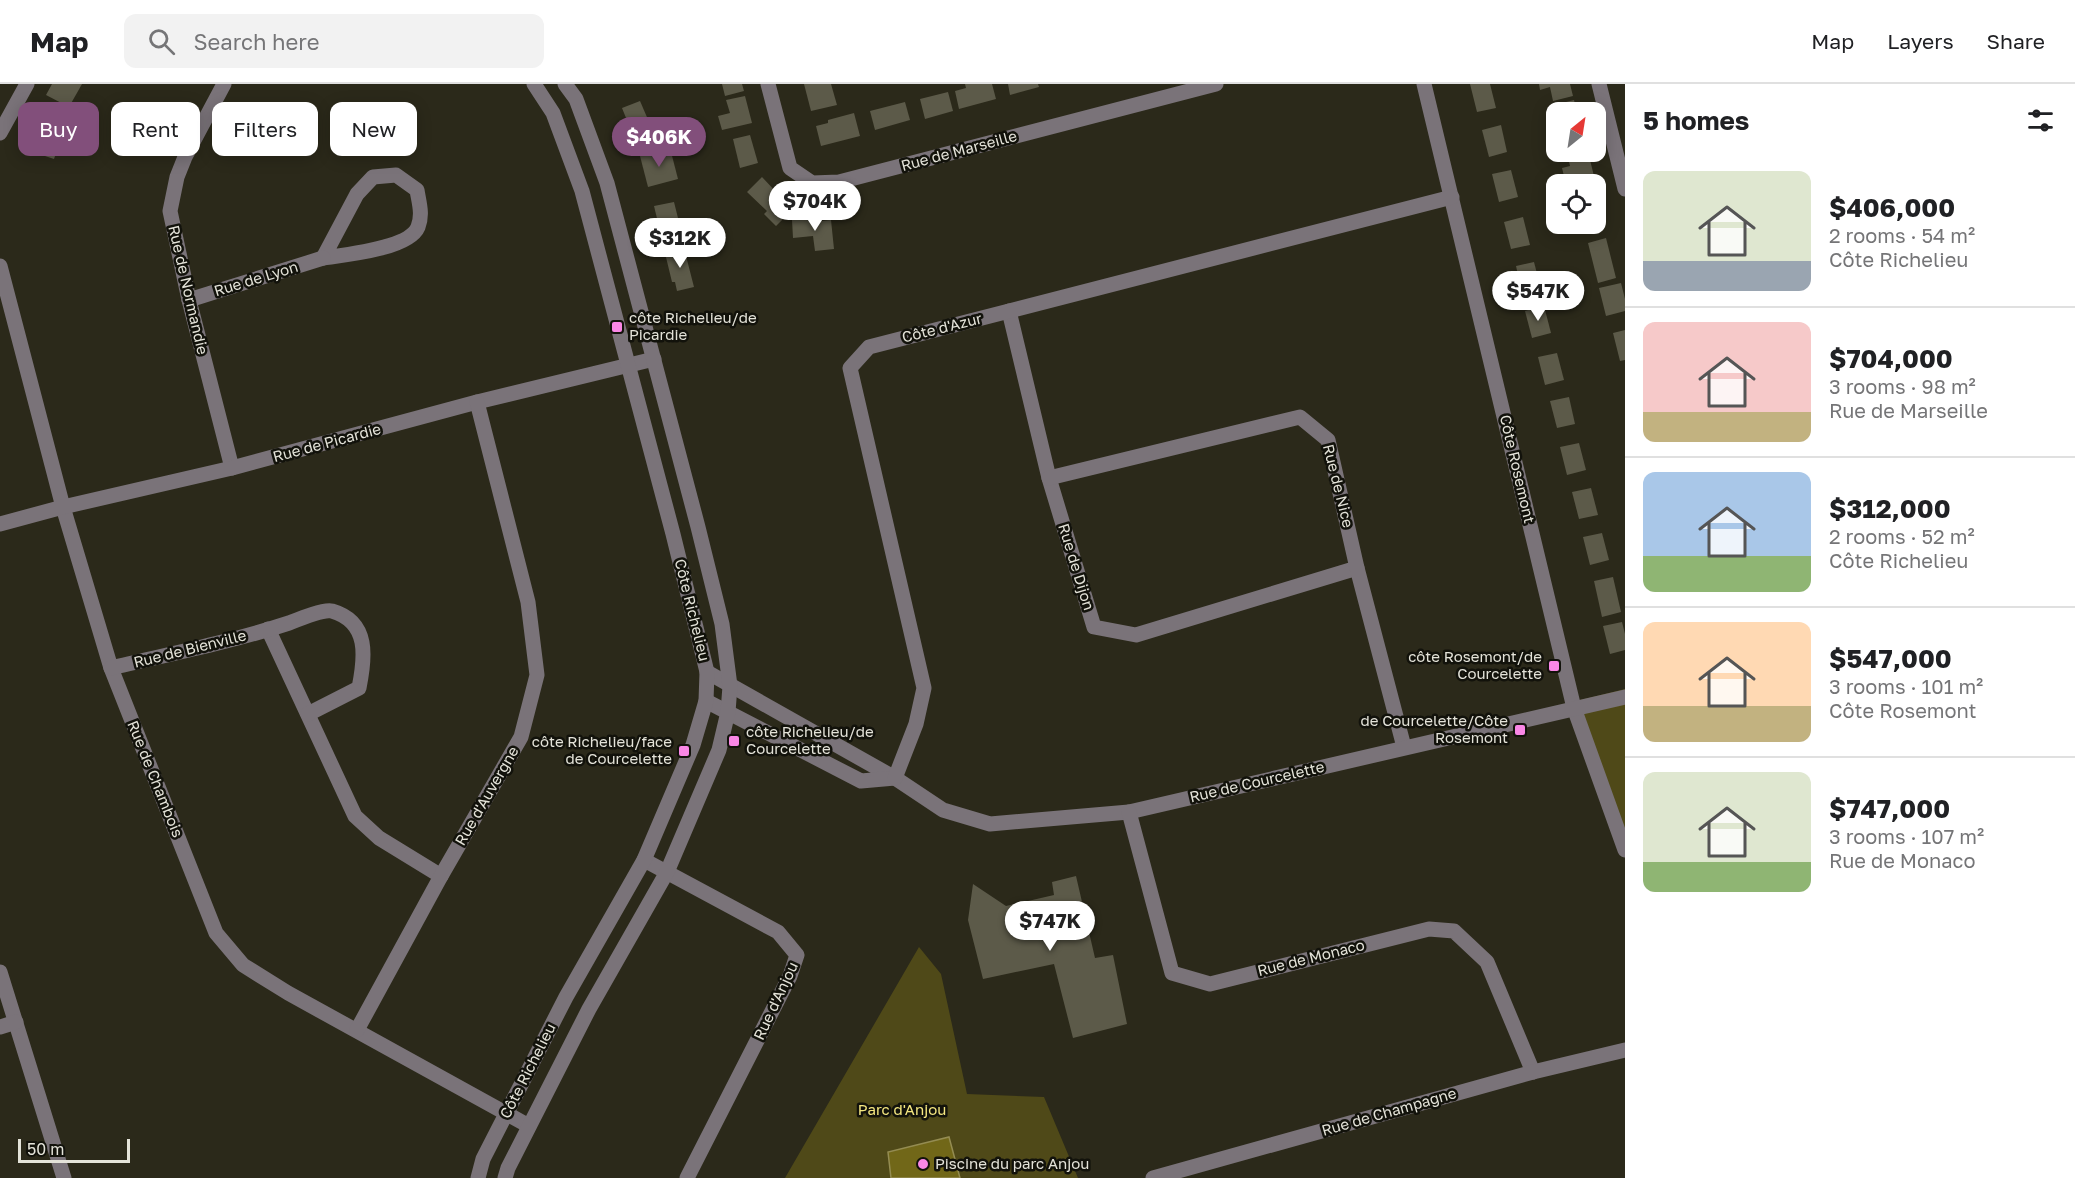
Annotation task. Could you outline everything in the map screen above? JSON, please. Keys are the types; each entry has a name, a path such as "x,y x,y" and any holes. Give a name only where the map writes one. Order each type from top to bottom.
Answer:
{"street":[{"path":"0,133 27,84"},
{"name":"Rue de Normandie","path":"224,84 185,157 177,177 170,211 189,300 232,468"},
{"name":"Côte Richelieu","path":"478,1178 483,1159 566,997 644,860 693,745 706,700 707,672 582,191 553,113 534,84"},
{"name":"Côte Richelieu","path":"505,1178 589,1009 667,872 719,750 728,712 730,686 722,624 607,183 576,99 565,84"},
{"name":"Rue de Marseille","path":"768,84 790,168 812,183 839,182 1216,84"},
{"name":"Côte Rosemont","path":"1424,84 1574,708 1625,850"},
{"path":"1599,84 1625,189"},
{"name":"Rue de Lyon","path":"189,300 323,258 364,253 404,240 417,229 422,214 417,190 396,175 374,177 357,194 323,258"},
{"name":"Côte d'Azur","path":"895,778 916,724 924,688 850,368 869,346 1452,197"},
{"name":"Rue de Chambois","path":"0,266 63,507 111,668 216,933 243,965 288,993 529,1126"},
{"name":"Rue de Dijon","path":"1010,311 1049,478 1094,627 1136,635 1357,568"},
{"name":"Rue de Picardie","path":"0,524 232,468 477,402 654,359"},
{"name":"Rue d'Auvergne","path":"357,1030 441,876 521,737 537,675 528,602 477,402"},
{"name":"Rue de Nice","path":"1049,478 1300,417 1328,440 1357,568 1404,747"},
{"name":"Rue de Bienville","path":"111,668 268,629 330,610 354,624 362,641 365,659 359,688 308,714"},
{"path":"268,629 355,816 379,838 441,876"},
{"name":"Rue de Courcelette","path":"707,672 895,778 943,810 990,824 1129,812 1625,697"},
{"path":"706,700 861,781 895,778"},
{"name":"Rue de Monaco","path":"1129,812 1172,973 1210,984 1429,929 1454,931 1487,962 1533,1072"},
{"name":"Rue d'Anjou","path":"644,860 778,932 797,955 790,976 687,1178"},
{"path":"0,972 64,1178"},
{"path":"0,1028 16,1022"},
{"name":"Rue de Champagne","path":"1153,1178 1533,1072 1625,1050"}],"green space":[{"path":"1625,689 1625,842 1572,702"},
{"name":"Parc d'Anjou","path":"919,947 941,974 967,1094 1044,1097 1078,1178 785,1178"}],"shaded area":[{"name":"Piscine du parc Anjou","path":"949,1137 960,1178 891,1178 888,1152"}],"building":[{"path":"52,84 82,84 72,102 59,102 46,95"},
{"path":"722,84 742,84 744,91 725,96"},
{"path":"804,84 831,84 837,105 811,111"},
{"path":"965,84 992,84 996,99 959,109 955,91 966,88"},
{"path":"1008,84 1038,84 1039,87 1010,95"},
{"path":"1470,84 1490,84 1496,108 1477,112"},
{"path":"1539,84 1570,84 1573,96 1553,101 1550,87 1540,90"},
{"path":"948,92 953,111 925,119 920,99"},
{"path":"745,96 752,123 722,130 718,116 730,113 726,100"},
{"path":"640,101 656,138 637,145 622,108"},
{"path":"905,102 910,120 875,130 870,111"},
{"path":"854,113 860,136 821,146 816,126"},
{"path":"1501,125 1507,152 1489,157 1482,130"},
{"path":"750,135 758,163 740,168 733,139"},
{"path":"670,148 678,179 648,187 640,156"},
{"path":"1569,162 1590,162 1594,174 1564,174 1562,168 1570,166"},
{"path":"1511,170 1518,197 1499,202 1492,174"},
{"path":"762,177 778,194 781,201 778,204 788,214 776,226 764,214 767,211 747,192"},
{"path":"674,202 681,230 661,235 654,206"},
{"path":"821,217 821,221 831,220 834,249 815,251 813,236 793,238 792,220"},
{"path":"1523,217 1530,245 1511,249 1504,222"},
{"path":"1606,238 1616,278 1598,283 1588,243"},
{"path":"684,248 694,287 677,291 675,282 672,282 665,253"},
{"path":"1534,262 1541,289 1522,293 1516,266"},
{"path":"1621,283 1625,311 1606,316 1599,288"},
{"path":"1544,306 1551,333 1532,338 1525,311"},
{"path":"1625,330 1625,360 1620,361 1613,333"},
{"path":"1557,353 1564,380 1545,385 1538,357"},
{"path":"1569,397 1575,424 1557,428 1550,401"},
{"path":"1579,443 1586,470 1567,475 1560,447"},
{"path":"1591,488 1598,515 1579,519 1572,492"},
{"path":"1602,533 1609,560 1590,565 1583,537"},
{"path":"1613,577 1621,612 1602,617 1594,581"},
{"path":"1622,622 1625,650 1610,654 1603,626"},
{"path":"1076,876 1095,958 1113,955 1127,1024 1073,1038 1054,964 983,979 968,920 973,884 1006,906 1054,895 1052,882"}],"place":[{"name":"côte Richelieu/de Picardie","path":"617,327"},
{"name":"côte Rosemont/de Courcelette","path":"1554,666"},
{"name":"de Courcelette/Côte Rosemont","path":"1520,730"},
{"name":"côte Richelieu/de Courcelette","path":"734,741"},
{"name":"côte Richelieu/face de Courcelette","path":"684,751"},
{"name":"Piscine du parc Anjou","path":"923,1164"}]}
